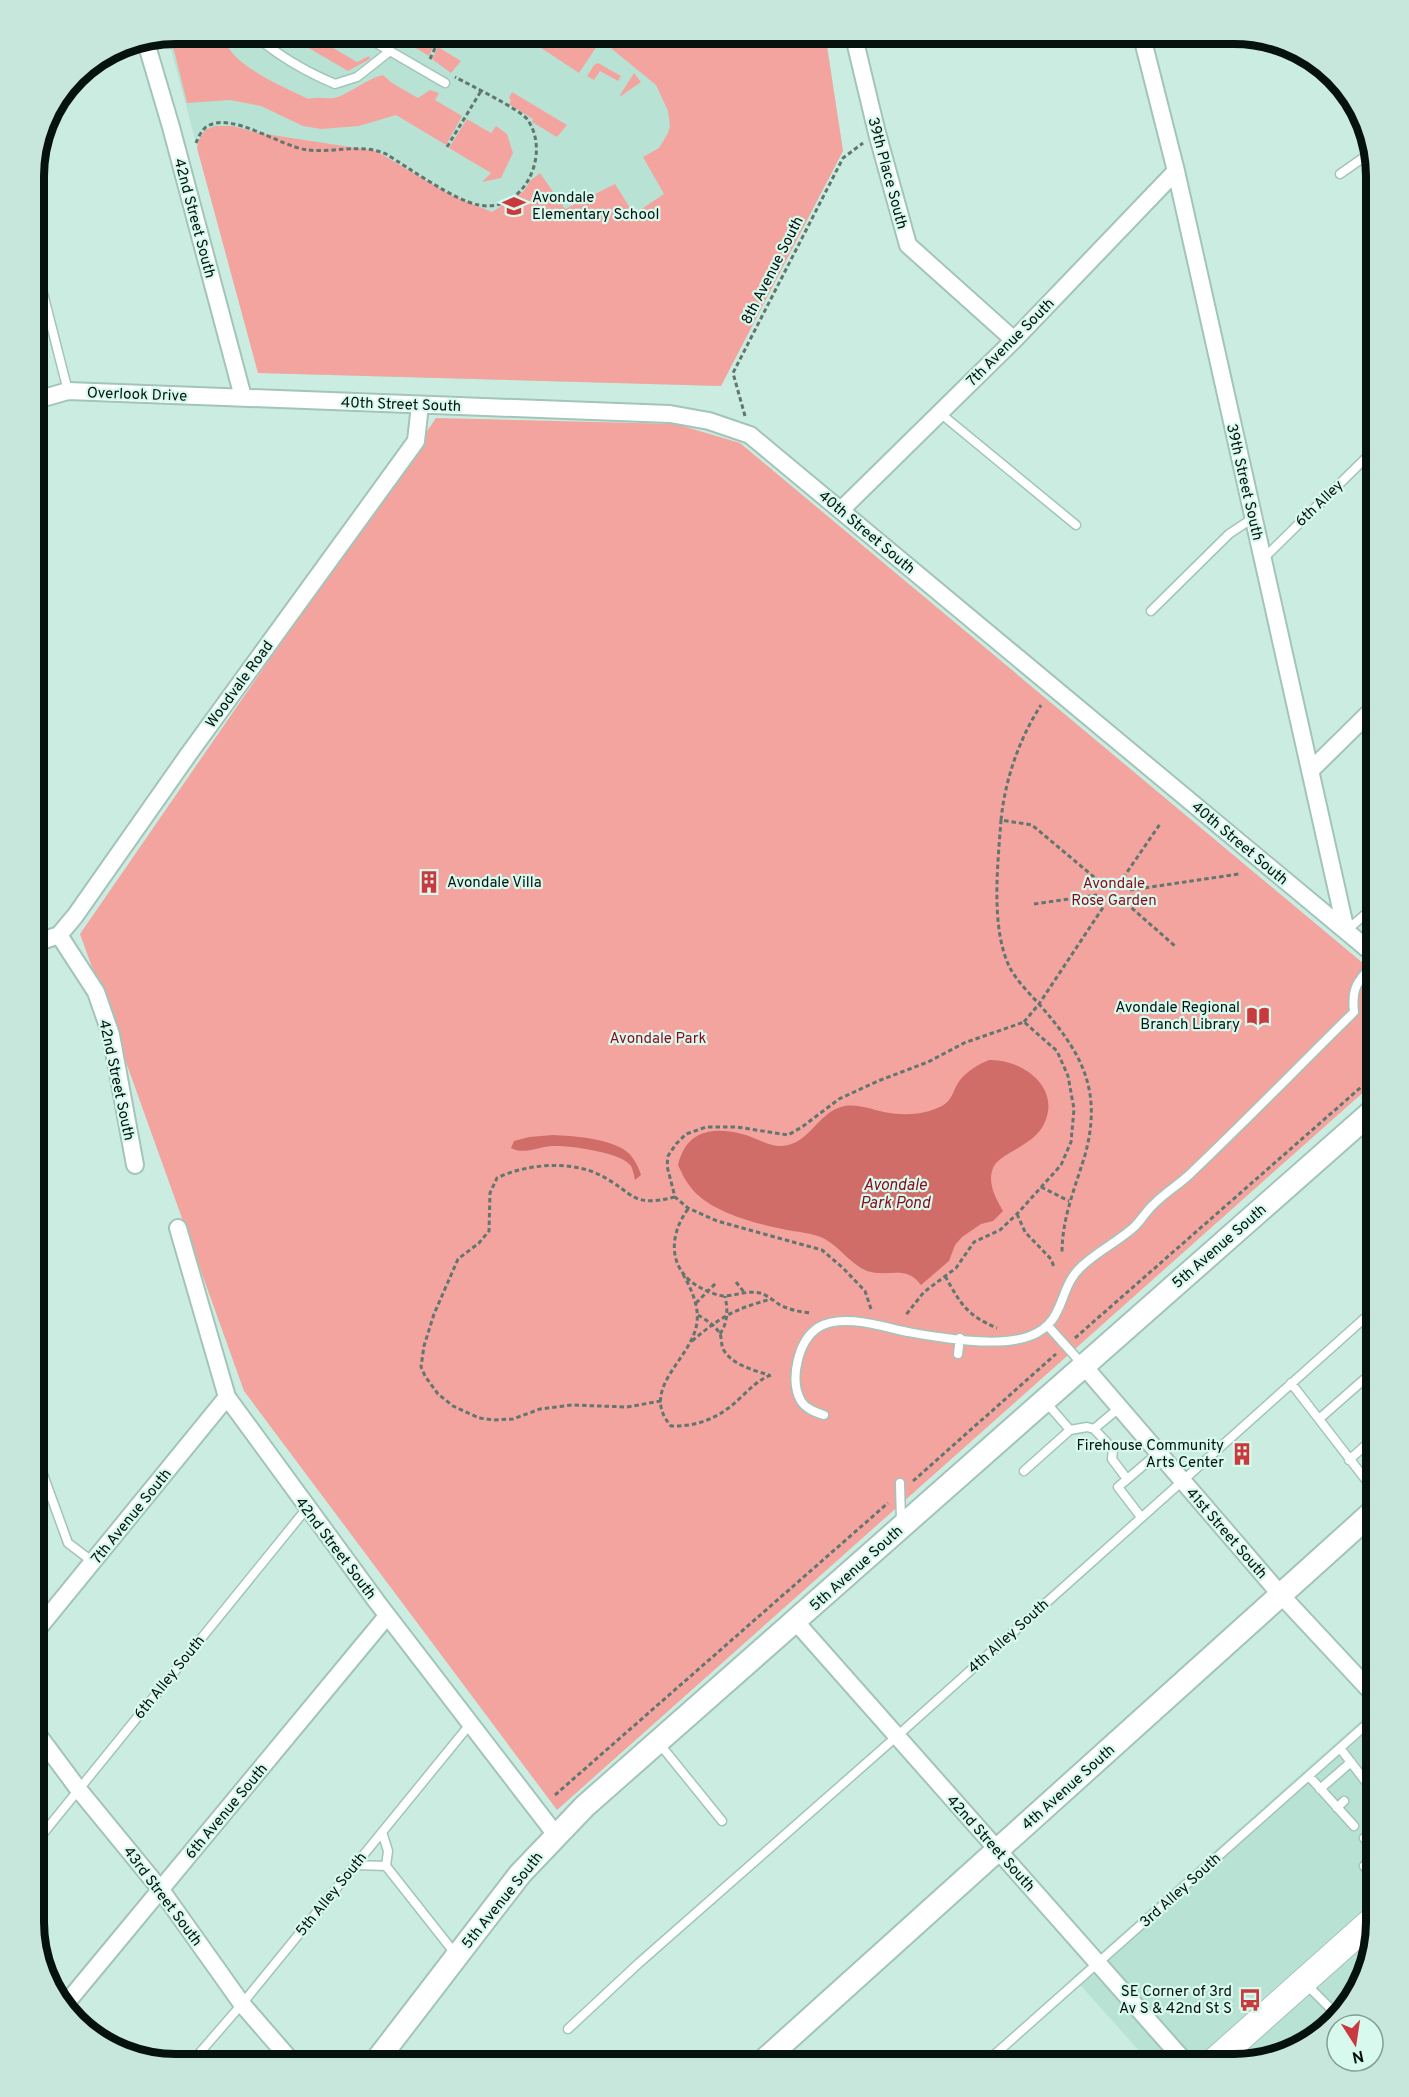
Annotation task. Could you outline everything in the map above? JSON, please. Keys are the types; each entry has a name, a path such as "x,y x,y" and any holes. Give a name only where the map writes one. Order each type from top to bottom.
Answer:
{"main road":[{"path":"1222,2054 1365,1927"}],"street":[{"name":"39th Place South","path":"856,44 908,245 1014,340"},
{"name":"39th Street South","path":"1144,44 1176,171 1346,931"},
{"name":"42nd Street South","path":"147,47 243,397"},
{"name":"7th Avenue South","path":"841,510 1014,340 1176,171"},
{"name":"Overlook Drive","path":"44,398 68,391 243,397"},
{"name":"40th Street South","path":"243,397 670,414 709,421 750,435 1366,948"},
{"name":"Woodvale Road","path":"59,935 75,916 188,755 416,441 420,405"},
{"path":"1310,771 1366,716"},
{"name":"42nd Street South","path":"59,935 96,992 111,1035 135,1165"},
{"path":"44,940 59,935"},
{"name":"5th Avenue South","path":"382,2053 520,1874 585,1806 1366,1117"},
{"name":"42nd Street South","path":"178,1228 227,1397 387,1616 556,1835"},
{"name":"41st Street South","path":"1083,1365 1280,1594 1366,1685"},
{"name":"7th Avenue South","path":"44,1622 227,1397"},
{"name":"4th Avenue South","path":"772,2054 1366,1518"},
{"name":"6th Avenue South","path":"69,1999 387,1616"},
{"name":"42nd Street South","path":"796,1622 1178,2054"},
{"name":"43rd Street South","path":"44,1743 79,1790 161,1890 242,2004 285,2053"}],"lane":[{"path":"264,44 313,75 334,84 357,77 390,51"},
{"path":"378,44 448,79"},
{"path":"1340,174 1364,157"},
{"path":"44,297 68,391"},
{"path":"940,413 1076,525"},
{"name":"6th Alley","path":"1262,559 1366,458"},
{"path":"1151,611 1229,534 1253,518"},
{"path":"1346,931 1366,913"},
{"path":"824,1415 809,1409 801,1400 795,1373 798,1357 805,1342 819,1327 840,1321 960,1338 1015,1340 1031,1336 1048,1326 1060,1309 1072,1276 1082,1265 1134,1227 1152,1204 1187,1177 1354,1012 1352,994 1366,972"},
{"name":"4th Alley South","path":"568,2029 639,1963 896,1737 1366,1317"},
{"path":"1048,1326 1083,1365"},
{"path":"958,1354 960,1338"},
{"path":"1319,1419 1366,1378"},
{"path":"1291,1383 1366,1481"},
{"path":"1044,1400 1070,1430"},
{"path":"1094,1429 1119,1408"},
{"path":"1024,1471 1070,1430 1087,1427 1094,1429 1113,1449 1112,1459 1127,1479"},
{"path":"1349,1460 1366,1445"},
{"path":"1141,1517 1118,1487 1158,1453"},
{"path":"44,1477 68,1544 93,1562"},
{"path":"901,1487 901,1528"},
{"name":"6th Alley South","path":"44,1832 307,1508"},
{"name":"5th Alley South","path":"200,2053 471,1723"},
{"name":"3rd Alley South","path":"996,2054 1366,1725"},
{"path":"658,1742 722,1821"},
{"path":"1340,1749 1366,1781 1357,1789"},
{"path":"1320,1788 1351,1762"},
{"path":"1309,1776 1341,1804 1355,1822"},
{"path":"382,1832 388,1851 386,1866 457,1956"},
{"path":"355,1865 386,1866"},
{"path":"1304,1982 1332,2010"}],"path":[{"path":"430,59 436,46"},
{"path":"195,143 203,129 208,126 227,124 257,130 276,141 297,148 325,151 372,149 386,154 472,204 490,207 501,205 518,194 524,186 536,161 537,139 525,117 481,92 448,79"},
{"path":"447,147 481,92"},
{"name":"8th Avenue South","path":"750,435 733,373 843,158 877,133"},
{"path":"1041,705 1020,746 1005,788 1001,820 998,906 1000,932 1011,969 1065,1034 1080,1059 1089,1091 1092,1116 1085,1154 1069,1201 1062,1233 1062,1253"},
{"path":"1001,820 1032,825 1100,882"},
{"path":"1123,878 1161,824"},
{"path":"1130,890 1239,874"},
{"path":"1034,904 1097,895"},
{"path":"1126,903 1175,946"},
{"path":"871,1309 865,1292 822,1250 717,1221 688,1208 675,1197 667,1166 668,1156 686,1134 706,1126 737,1127 788,1135 839,1099 928,1062 964,1043 1024,1022 1039,1004 1104,906"},
{"path":"905,1316 924,1292 956,1268 974,1242 1000,1230 1017,1214 1061,1165 1071,1142 1074,1108 1068,1076 1057,1051 1024,1022"},
{"path":"555,1795 901,1487 1066,1346 1366,1083"},
{"path":"661,1401 627,1407 572,1405 540,1409 513,1419 479,1418 453,1406 438,1394 425,1376 422,1367 424,1346 458,1259 479,1244 489,1231 490,1192 497,1178 513,1170 528,1167 545,1165 567,1167 591,1171 644,1202 675,1197"},
{"path":"1041,1187 1069,1201"},
{"path":"688,1208 674,1234 677,1262 691,1289 697,1315 695,1334 663,1386 661,1401 663,1417 671,1426 689,1427 708,1421 731,1407 760,1379 771,1375 744,1366 731,1357 722,1348 720,1334 711,1324 697,1315"},
{"path":"1017,1214 1025,1232 1051,1259 1054,1267"},
{"path":"683,1274 708,1292 725,1295 760,1293 797,1311 812,1313"},
{"path":"945,1276 963,1307 979,1320 997,1328"},
{"path":"736,1282 744,1293"},
{"path":"696,1303 716,1283"},
{"path":"720,1334 728,1309 725,1295"},
{"path":"689,1344 711,1324 727,1314 772,1299"}],"shaded area":[{"name":"Avondale Elementary School","path":"170,44 827,44 843,151 721,386 258,373"},
{"path":"1366,1716 1366,1921 1361,1956 1348,1987 1329,2013 1325,2013 1325,2017 1314,2026 1299,2036 1268,2049 1233,2054 1142,2054 1073,1977"}],"green space":[{"path":"173,44 227,44 243,63 271,81 309,99 338,97 383,75 418,98 430,90 439,93 435,100 462,116 446,145 396,115 359,126 321,129 303,126 261,106 230,100 187,103"},
{"path":"302,44 327,44 357,62 369,56 370,59 348,71"},
{"path":"409,44 434,45 429,56"},
{"name":"Avondale Elementary School","path":"535,44 550,44 557,49 550,44 598,44 579,73"},
{"name":"Avondale Elementary School","path":"606,44 827,44 843,151 721,386 258,373 197,148 205,130 215,126 233,126 259,133 376,151 451,195 492,212 524,191 530,181 540,173 565,209 615,184 634,214 664,194 643,157 659,148 670,126 668,111 656,85"},
{"path":"438,47 461,61 451,73 432,59"},
{"path":"598,63 621,76 618,81 600,71 594,80 587,76"},
{"path":"634,73 641,82 621,96 620,95"},
{"path":"512,92 567,125 557,137 532,122 533,119 509,104"},
{"path":"467,119 491,133 496,126 507,134 513,153 501,178 482,182 491,173 449,148"},
{"name":"Avondale Park","path":"436,418 676,424 740,443 1366,966 1366,1090 557,1810 244,1391 80,934"}],"water":[{"name":"Avondale Park Pond","path":"989,1060 1014,1064 1036,1078 1048,1098 1048,1111 1039,1132 1002,1158 993,1168 992,1185 1003,1211 993,1221 981,1224 962,1237 955,1245 949,1261 921,1285 903,1273 867,1271 855,1264 829,1241 819,1236 762,1224 720,1210 697,1194 678,1165 687,1145 701,1134 710,1132 742,1134 771,1145 781,1146 799,1140 827,1115 844,1106 860,1106 899,1114 914,1114 935,1109 948,1101 966,1074"},
{"path":"553,1135 589,1138 615,1145 632,1157 641,1175 635,1180 631,1166 626,1161 594,1150 560,1146 526,1151 511,1148 514,1141"}],"place":[{"name":"Avondale Elementary School","path":"514,206"},
{"name":"Avondale Villa","path":"429,882"},
{"name":"Avondale Regional Branch Library","path":"1258,1016"},
{"name":"Firehouse Community Arts Center","path":"1242,1454"},
{"name":"SE Corner of 3rd Av S & 42nd St S","path":"1250,2000"}],"park label":[{"name":"Avondale Rose Garden","path":"1114,892"}]}
